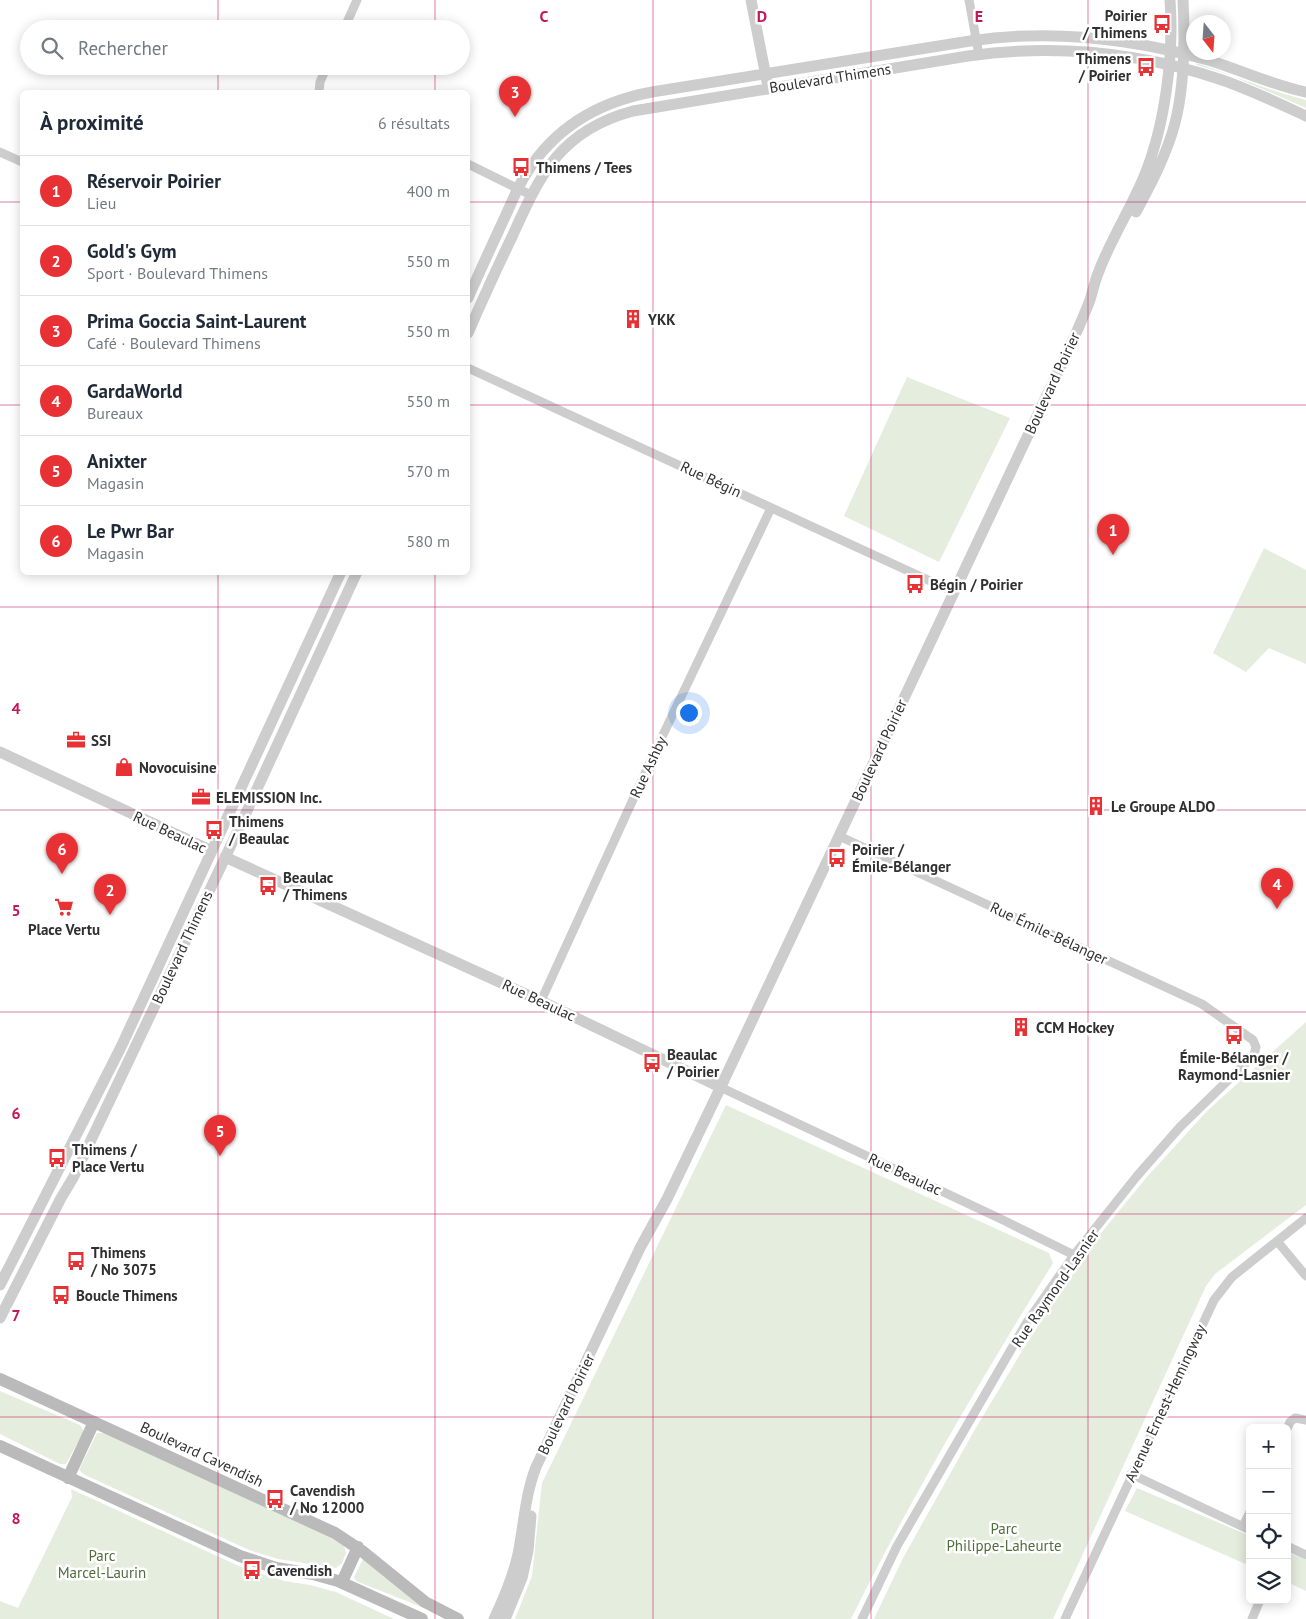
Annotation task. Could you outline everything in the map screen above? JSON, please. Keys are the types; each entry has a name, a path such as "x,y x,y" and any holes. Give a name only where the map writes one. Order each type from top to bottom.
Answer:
{"main road":[{"name":"Boulevard Cavendish","path":"0,1379 331,1531 358,1547 425,1602 458,1619"},
{"path":"68,1478 94,1422"},
{"path":"0,1446 250,1560 276,1568 313,1574 342,1582 422,1619"},
{"path":"342,1582 358,1547"}],"street":[{"path":"348,20 357,0"},
{"path":"751,0 768,88"},
{"path":"969,0 979,54"},
{"name":"Boulevard Poirier","path":"1090,300 1099,271 1135,197 1149,163 1160,122 1170,50 1170,0"},
{"name":"Boulevard Poirier","path":"505,1619 520,1585 526,1564 533,1500 539,1476 559,1438 639,1267 667,1199 1072,342 1090,300 1160,163 1174,126 1180,100 1183,68 1183,0"},
{"name":"Boulevard Thimens","path":"470,294 518,188 535,160 553,140 577,120 600,107 624,98 977,40 1023,36 1074,36 1131,42 1170,50 1220,64 1280,86 1306,92"},
{"name":"Boulevard Thimens","path":"470,329 531,194 541,177 562,150 578,137 604,121 642,109 979,54 1017,51 1072,51 1121,55 1206,74 1253,91 1306,116"},
{"path":"319,90 323,75"},
{"path":"0,152 20,161"},
{"path":"470,165 531,194"},
{"name":"Rue Bégin","path":"470,369 954,592"},
{"name":"Rue Ashby","path":"541,1001 652,758 771,508"},
{"name":"Boulevard Thimens","path":"0,1286 121,1047 340,575"},
{"name":"Boulevard Thimens","path":"0,1318 73,1178 143,1033 356,575"},
{"name":"Rue Beaulac","path":"0,752 541,1001 1074,1255"},
{"name":"Rue Émile-Bélanger","path":"839,836 1202,1004 1253,1040"},
{"name":"Rue Raymond-Lasnier","path":"862,1619 897,1546 1026,1322 1074,1255 1143,1169 1180,1127 1254,1055 1256,1046 1253,1040"},
{"name":"Boulevard Poirier","path":"494,1619 513,1571 528,1489 536,1467 640,1248 667,1199"},
{"name":"Avenue Ernest-Hemingway","path":"1064,1619 1214,1300 1232,1277 1306,1218"},
{"path":"1277,1241 1306,1276"},
{"path":"1289,1424 1295,1418 1306,1420"},
{"path":"1131,1474 1246,1528"},
{"path":"1291,1548 1306,1555"},
{"path":"1252,1619 1258,1604"}],"green space":[{"path":"1196,63 1210,68 1226,74 1197,65"},
{"path":"1234,77 1265,88 1306,100 1306,108"},
{"path":"907,377 1010,418 939,562 844,516"},
{"path":"1264,548 1306,570 1306,664 1269,648 1246,672 1213,653"},
{"name":"Parc Philippe-Laheurte","path":"1306,1022 1306,1205 1215,1274 1206,1286 1053,1619 874,1619 903,1558 974,1431 1025,1346 1097,1238 1146,1178 1207,1111"},
{"path":"726,1105 1049,1253 1053,1263 948,1438 898,1528 851,1619 515,1619 532,1576 542,1483"},
{"path":"0,1391 80,1425 84,1431 66,1464 60,1464 0,1434"},
{"path":"97,1433 107,1433 323,1533 344,1546 346,1553 342,1563 336,1568 278,1559 249,1550 85,1475 79,1470"},
{"path":"1137,1488 1246,1534 1246,1564 1125,1511"},
{"name":"Parc Marcel-Laurin","path":"71,1489 241,1567 284,1581 336,1592 394,1619 0,1619 0,1601 18,1608 72,1497"},
{"path":"1291,1554 1306,1560 1306,1591 1291,1584"},
{"path":"363,1559 424,1608 356,1581 354,1577"}],"place":[{"name":"Poirier / Thimens","path":"1162,24"},
{"name":"Thimens / Poirier","path":"1146,67"},
{"name":"Prima Goccia Saint-Laurent","path":"515,117"},
{"name":"Thimens / Tees","path":"521,167"},
{"name":"YKK","path":"633,319"},
{"name":"Réservoir Poirier","path":"1113,555"},
{"name":"Bégin / Poirier","path":"915,584"},
{"name":"SSI","path":"76,740"},
{"name":"Novocuisine","path":"124,767"},
{"name":"ELEMISSION Inc.","path":"201,797"},
{"name":"Le Groupe ALDO","path":"1096,806"},
{"name":"Thimens / Beaulac","path":"214,830"},
{"name":"Poirier / Émile-Bélanger","path":"837,858"},
{"name":"Le Pwr Bar","path":"62,874"},
{"name":"Beaulac / Thimens","path":"268,886"},
{"name":"Place Vertu","path":"64,907"},
{"name":"GardaWorld","path":"1277,909"},
{"name":"Gold's Gym","path":"110,915"},
{"name":"CCM Hockey","path":"1021,1027"},
{"name":"Émile-Bélanger / Raymond-Lasnier","path":"1234,1035"},
{"name":"Beaulac / Poirier","path":"652,1063"},
{"name":"Anixter","path":"220,1156"},
{"name":"Thimens / Place Vertu","path":"57,1158"},
{"name":"Thimens / No 3075","path":"76,1261"},
{"name":"Boucle Thimens","path":"61,1295"},
{"name":"Cavendish / No 12000","path":"275,1499"},
{"name":"Cavendish","path":"252,1570"}]}
